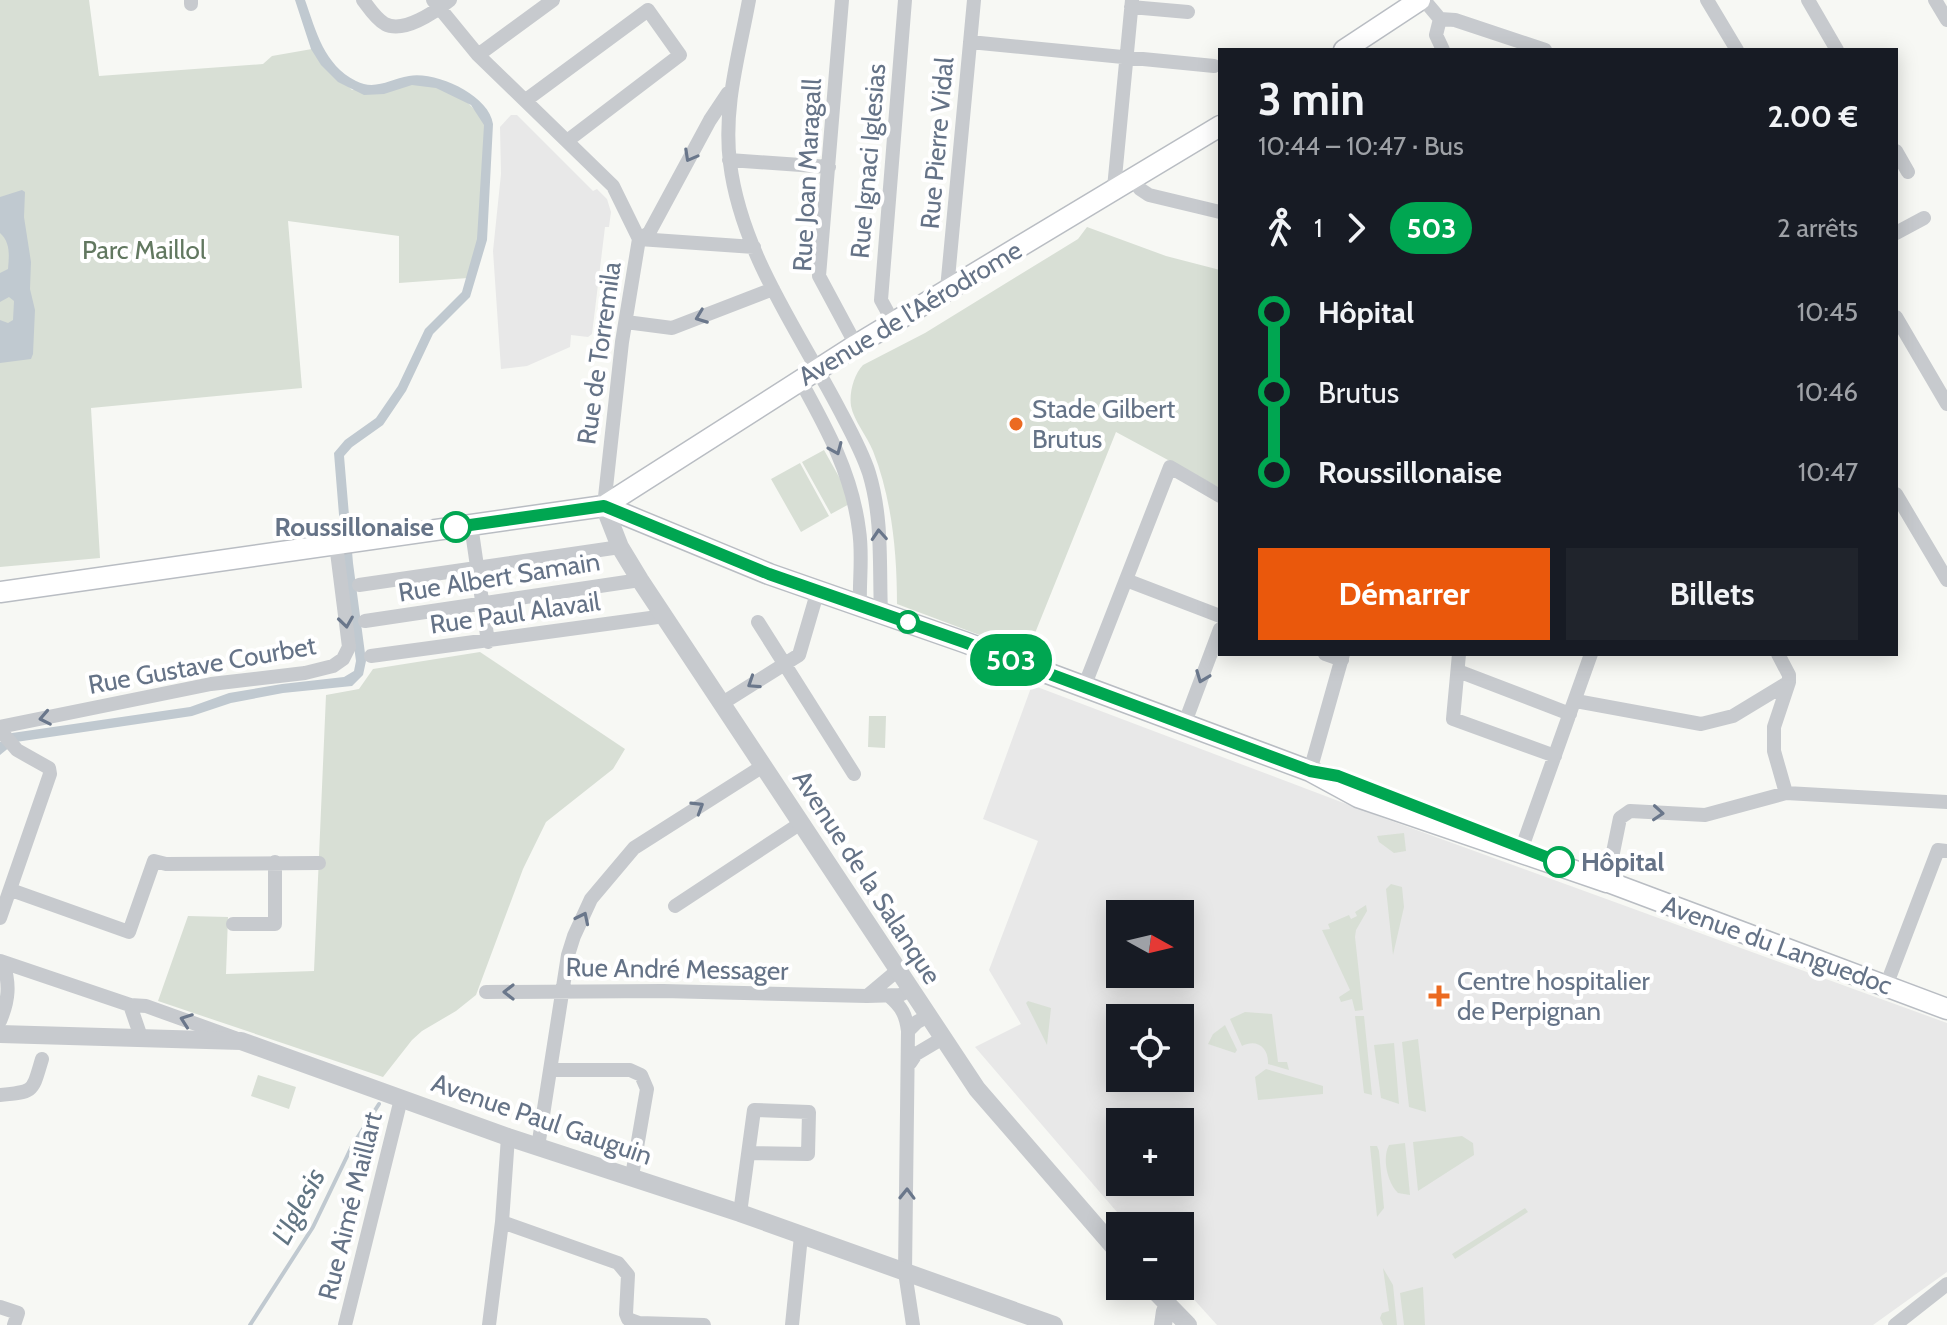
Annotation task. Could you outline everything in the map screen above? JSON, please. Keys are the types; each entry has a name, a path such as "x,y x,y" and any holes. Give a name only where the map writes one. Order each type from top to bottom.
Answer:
{"main road":[{"path":"1347,48 1422,0"},
{"name":"Avenue de l'Aérodrome","path":"604,506 893,322 1218,127"},
{"path":"0,592 604,506"},
{"name":"Avenue du Languedoc","path":"604,506 769,574 1310,771 1338,776 1521,850 1947,1009"}],"street":[{"path":"363,0 383,23 393,26 430,16 441,3 478,55 613,186 639,239 754,247"},
{"path":"478,55 553,0"},
{"path":"749,0 730,89 727,119 729,160 738,205 773,289 818,369 869,472 880,543 881,613"},
{"name":"Rue Joan Maragall","path":"842,0 819,276 856,345"},
{"name":"Rue Ignaci Iglesias","path":"893,322 881,300 905,0"},
{"name":"Rue Pierre Vidal","path":"947,289 974,0"},
{"path":"1422,0 1440,19 1455,20 1529,48"},
{"path":"1707,0 1736,48"},
{"path":"1808,0 1836,48"},
{"path":"1935,0 1947,20"},
{"path":"1188,12 1132,4 1123,183 1149,195 1218,212"},
{"path":"526,100 648,10 680,55 567,141"},
{"path":"1440,19 1436,35 1442,48"},
{"path":"970,42 1214,66"},
{"name":"Rue de Torremila","path":"604,506 639,239 649,233 730,89"},
{"path":"1898,154 1908,172"},
{"path":"729,160 829,167"},
{"path":"1898,232 1924,218"},
{"path":"626,322 672,328 773,289"},
{"path":"1898,320 1947,404"},
{"path":"800,380 825,424 852,489 860,543 860,605"},
{"path":"1084,687 1170,467 1218,495"},
{"path":"1898,497 1947,580"},
{"name":"Avenue de la Salanque","path":"604,506 620,547 640,580 943,1038 1000,1119 1106,1238"},
{"path":"471,525 488,642"},
{"name":"Rue Gustave Courbet","path":"1,731 211,684 305,673 333,666 343,659 349,647 336,544"},
{"path":"359,585 620,547"},
{"name":"Rue Albert Samain","path":"365,621 640,580"},
{"path":"1126,580 1218,615"},
{"path":"721,704 799,655 818,590"},
{"name":"Rue Paul Alavail","path":"371,656 665,616"},
{"path":"758,622 854,774"},
{"path":"1184,725 1218,634"},
{"path":"1459,656 1453,719 1555,756"},
{"path":"1521,850 1590,656"},
{"path":"1779,656 1789,675 1789,682 1774,727 1774,751 1786,793"},
{"path":"1310,771 1343,657"},
{"path":"1458,671 1573,707 1701,724 1733,716 1789,682"},
{"path":"0,918 50,774 49,768 17,750 1,731"},
{"path":"538,1147 561,992 574,936 591,899 634,848 763,766"},
{"path":"1607,882 1620,818 1630,811 1705,815 1786,793 1947,802"},
{"path":"675,906 801,823"},
{"path":"1886,986 1938,850 1947,851"},
{"path":"11,890 129,932 154,861 166,864 319,863"},
{"path":"233,924 275,924 275,862"},
{"path":"2,962 130,1005 146,1006 241,1041"},
{"path":"0,1021 8,1003 8,979 2,962"},
{"path":"867,996 898,970"},
{"name":"Rue André Messager","path":"486,992 663,991 889,996 911,990"},
{"path":"889,996 907,1016 910,1063 905,1272 913,1325"},
{"path":"130,1005 142,1040"},
{"path":"908,1031 928,1016"},
{"name":"Avenue Paul Gauguin","path":"0,1034 241,1041 508,1137 740,1213 1054,1325"},
{"path":"910,1063 916,1054 943,1038"},
{"path":"0,1095 27,1092 34,1086 42,1059"},
{"path":"551,1070 630,1070 641,1075 647,1089 632,1176"},
{"name":"Rue Aimé Maillart","path":"345,1325 401,1099"},
{"path":"740,1213 754,1110 809,1112 808,1154 749,1153"},
{"path":"489,1325 502,1222 508,1137"},
{"path":"502,1222 618,1263 628,1275 625,1320 704,1325"},
{"path":"792,1325 801,1236"},
{"path":"1895,1325 1947,1284"},
{"path":"1157,1300 1168,1320"},
{"path":"1163,1300 1188,1325"},
{"path":"0,1307 16,1319"}],"shaded area":[{"path":"295,0 305,0 329,57 356,81 370,85 420,75 446,81 460,87 482,104 493,124 487,240 470,297 433,334 406,391 383,425 344,456 353,563 366,661 363,675 352,686 283,693 231,703 192,716 16,742 0,755 0,742 12,733 190,707 229,693 344,677 354,671 356,661 343,564 334,453 345,440 376,418 398,386 425,329 462,292 477,239 484,125 471,105 436,88 412,85 384,94 364,95 338,82 311,49"},
{"path":"511,115 517,115 593,191 597,189 607,199 611,212 609,227 605,227 592,334 588,337 571,335 570,347 527,366 501,369 493,251 501,174 500,127"},
{"path":"22,190 25,192 30,289 35,310 33,354 31,359 0,363 0,320 8,323 13,320 14,301 9,297 0,302 0,273 8,269 9,255 8,245 0,233 0,197"},
{"name":"Centre hospitalier de Perpignan","path":"1032,685 1378,816 1947,1023 1947,1272 1873,1325 1217,1325 1194,1300 1194,1212 1117,1212 975,1047 1021,1024 989,970 1038,841 983,819"}],"green space":[{"name":"Parc Maillol","path":"0,0 89,0 99,76 263,64 272,56 312,49 352,90 417,80 458,93 489,124 485,216 468,278 399,283 399,236 288,221 302,388 91,408 100,558 0,567"},
{"path":"1087,227 1166,256 1218,269 1218,487 1116,432 1027,653 897,604 889,507 873,451 853,412 852,390 863,365 925,333 1078,239"},
{"path":"824,450 853,502 831,514 802,462"},
{"path":"800,463 829,516 801,532 771,479"},
{"path":"480,652 625,749 613,769 546,822 523,869 476,995 422,1031 383,1077 158,1001 188,916 228,917 226,974 314,971 326,695 359,689 373,669"},
{"path":"869,716 886,716 885,748 868,747"},
{"path":"1404,833 1406,851 1394,853 1379,842 1377,836"},
{"path":"1391,884 1402,887 1404,907 1393,955 1386,889"},
{"path":"1366,905 1367,911 1355,937 1363,1010 1355,1011 1352,999 1341,1002 1339,997 1350,990 1322,930 1330,929 1328,924 1349,915 1351,919 1357,916 1355,912"},
{"path":"1026,1003 1051,1008 1047,1045"},
{"path":"1245,1012 1272,1014 1278,1062 1287,1062 1289,1070 1268,1064 1261,1046 1253,1043 1242,1046 1230,1019"},
{"path":"1355,1016 1364,1016 1372,1095 1364,1093"},
{"path":"1225,1025 1237,1050 1235,1053 1208,1044 1213,1034"},
{"path":"1418,1039 1426,1112 1409,1107 1402,1042"},
{"path":"1394,1043 1399,1104 1381,1098 1374,1045"},
{"path":"1266,1069 1323,1086 1323,1094 1258,1100 1255,1077"},
{"path":"258,1075 296,1087 289,1109 251,1096"},
{"path":"1462,1136 1473,1143 1474,1155 1418,1191 1413,1142"},
{"path":"1405,1143 1410,1195 1398,1193 1394,1188 1386,1163 1389,1145"},
{"path":"1370,1146 1377,1146 1379,1151 1384,1208 1377,1217"},
{"path":"1525,1208 1528,1212 1455,1259 1452,1254"},
{"path":"1383,1268 1393,1285 1397,1325 1383,1325 1380,1318 1382,1313 1389,1311"},
{"path":"1423,1287 1425,1325 1404,1325 1400,1293"}],"waterway":[{"name":"L'Iglesis","path":"250,1325 313,1227 352,1146 379,1104"}],"bus line":[{"name":"503","path":"456,527 604,506 769,574 964,642 1310,771 1338,776 1415,804 1559,862"}],"place":[{"name":"Stade Gilbert Brutus","path":"1016,424"},
{"name":"Roussillonaise","path":"456,527"},
{"name":"Hôpital","path":"1559,862"},
{"name":"Centre hospitalier de Perpignan","path":"1439,996"}]}
